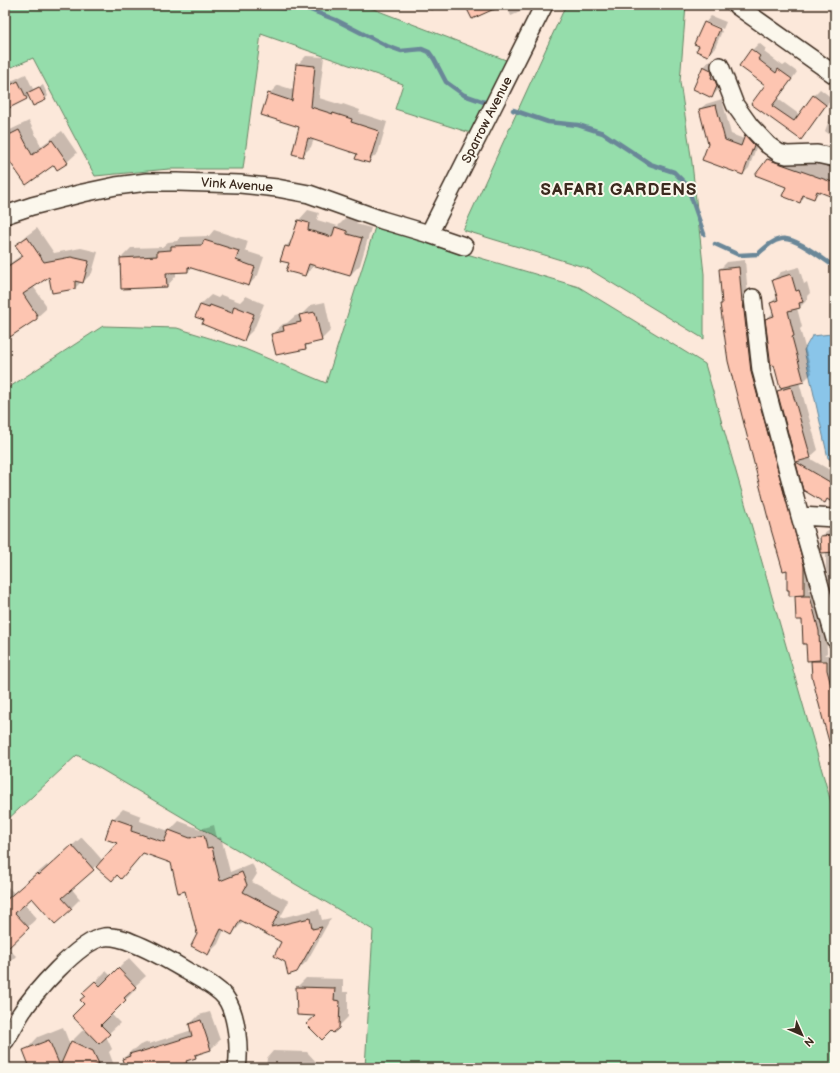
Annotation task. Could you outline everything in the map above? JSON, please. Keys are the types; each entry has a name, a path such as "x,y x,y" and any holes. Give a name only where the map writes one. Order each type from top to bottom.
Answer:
{"street":[{"name":"Sparrow Avenue","path":"429,234 544,5"},
{"path":"739,6 835,75"},
{"path":"720,66 735,104 750,126 778,153 787,155 817,154 835,158"},
{"name":"Vink Avenue","path":"5,215 76,194 116,186 147,182 225,183 277,188 309,194 382,220 464,246"},
{"path":"753,298 761,370 835,639"},
{"path":"800,516 835,518"},
{"path":"5,1042 21,1014 47,981 73,954 91,942 103,937 116,938 133,943 164,958 213,986 225,998 233,1013 237,1040 237,1068"}],"green space":[{"path":"5,5 363,5 511,62 477,135 395,109 403,84 261,34 243,169 169,169 95,176 33,58 5,70"},
{"path":"566,5 686,5 680,82 692,163 704,274 704,339 587,268 463,230"},
{"path":"375,227 579,287 705,364 835,816 835,1068 365,1068 373,930 77,755 5,822 5,390 103,326 177,328 245,349 326,383"}],"water":[{"path":"835,329 835,462 828,458 804,350 812,336 832,334"}],"building":[{"path":"465,5 503,5 472,19"},
{"path":"704,22 720,29 708,56 696,51 699,46 694,44"},
{"path":"751,49 760,56 758,59 776,73 778,69 792,79 772,106 794,121 813,95 826,105 801,140 751,104 765,85 739,66"},
{"path":"296,64 315,66 311,107 352,119 351,122 379,131 369,163 355,159 357,154 308,138 303,157 292,154 299,127 261,115 268,93 292,101"},
{"path":"703,66 711,70 711,78 715,80 717,86 712,98 693,89"},
{"path":"18,81 27,99 5,110 5,88"},
{"path":"39,87 46,100 33,106 27,93"},
{"path":"716,105 725,140 741,146 745,135 754,145 743,175 702,160 708,144 699,109"},
{"path":"19,130 32,155 52,140 68,163 57,170 54,165 26,185 5,155 5,137"},
{"path":"767,159 835,183 835,198 817,191 814,199 803,195 800,203 782,196 786,187 755,175"},
{"path":"298,220 309,223 308,230 332,237 335,227 347,231 347,234 362,238 350,276 309,264 305,276 286,271 289,263 280,261 285,246 289,247"},
{"path":"27,237 44,262 71,257 89,261 83,283 75,281 75,289 52,293 49,277 23,294 37,315 37,319 10,337 5,329 5,268 23,256 15,245"},
{"path":"204,240 239,251 236,260 255,267 249,286 188,267 188,272 166,273 167,287 121,289 120,258 157,256 157,251 171,250 171,246 202,245"},
{"path":"739,267 751,372 804,565 804,595 789,596 789,590 787,590 787,570 783,571 770,526 728,361 720,304 722,304 719,269"},
{"path":"791,274 796,291 799,290 803,302 799,303 800,308 788,311 794,336 792,337 804,382 780,388 774,365 771,366 765,319 774,316 770,303 778,300 772,280"},
{"path":"200,305 209,308 210,305 232,313 234,306 254,314 244,341 202,324 204,320 195,317"},
{"path":"315,312 322,341 305,345 306,349 276,355 271,334 284,331 283,326 301,322 299,315"},
{"path":"791,387 811,458 796,462 835,485 835,504 827,499 825,503 803,490 777,391"},
{"path":"835,535 835,552 821,553 820,536"},
{"path":"795,596 810,596 819,631 820,660 807,661 806,644 803,644 802,620 796,620"},
{"path":"811,661 827,661 827,670 833,693 835,693 835,749 831,749 822,716 812,677"},
{"path":"112,818 132,825 131,831 164,842 169,830 190,838 204,835 207,848 212,847 220,881 242,872 247,885 243,892 280,911 271,927 310,918 312,929 322,927 297,972 288,975 285,962 274,956 281,942 240,920 232,935 221,929 208,955 191,946 197,934 185,891 178,893 171,863 143,853 121,879 117,875 112,881 96,867 117,843 105,839"},
{"path":"72,845 94,870 62,898 72,909 55,924 32,898 15,913 29,928 5,951 5,901 37,873 39,875"},
{"path":"118,968 136,987 124,998 126,1000 101,1025 110,1034 99,1044 72,1016 84,1004 80,1000 85,996 82,993 95,981 100,986"},
{"path":"296,987 335,988 334,1000 340,1001 339,1028 333,1033 331,1031 322,1040 306,1024 315,1016 297,1015"},
{"path":"201,1020 211,1050 195,1055 196,1058 172,1068 125,1068 122,1059 130,1056 129,1054 192,1036 189,1024"},
{"path":"49,1040 60,1066 71,1041 93,1051 99,1064 88,1068 30,1068 23,1050"}],"waterway":[{"path":"259,7 308,9 336,20 387,46 401,51 422,49 429,52 446,82 464,95 490,104"},
{"path":"513,110 548,122 578,125 603,133 650,164 674,172 687,185 704,234"},
{"path":"715,244 739,255 758,254 774,241 787,239 794,241 817,254 835,267"}],"district":[{"name":"SAFARI GARDENS","path":"619,190"}]}
